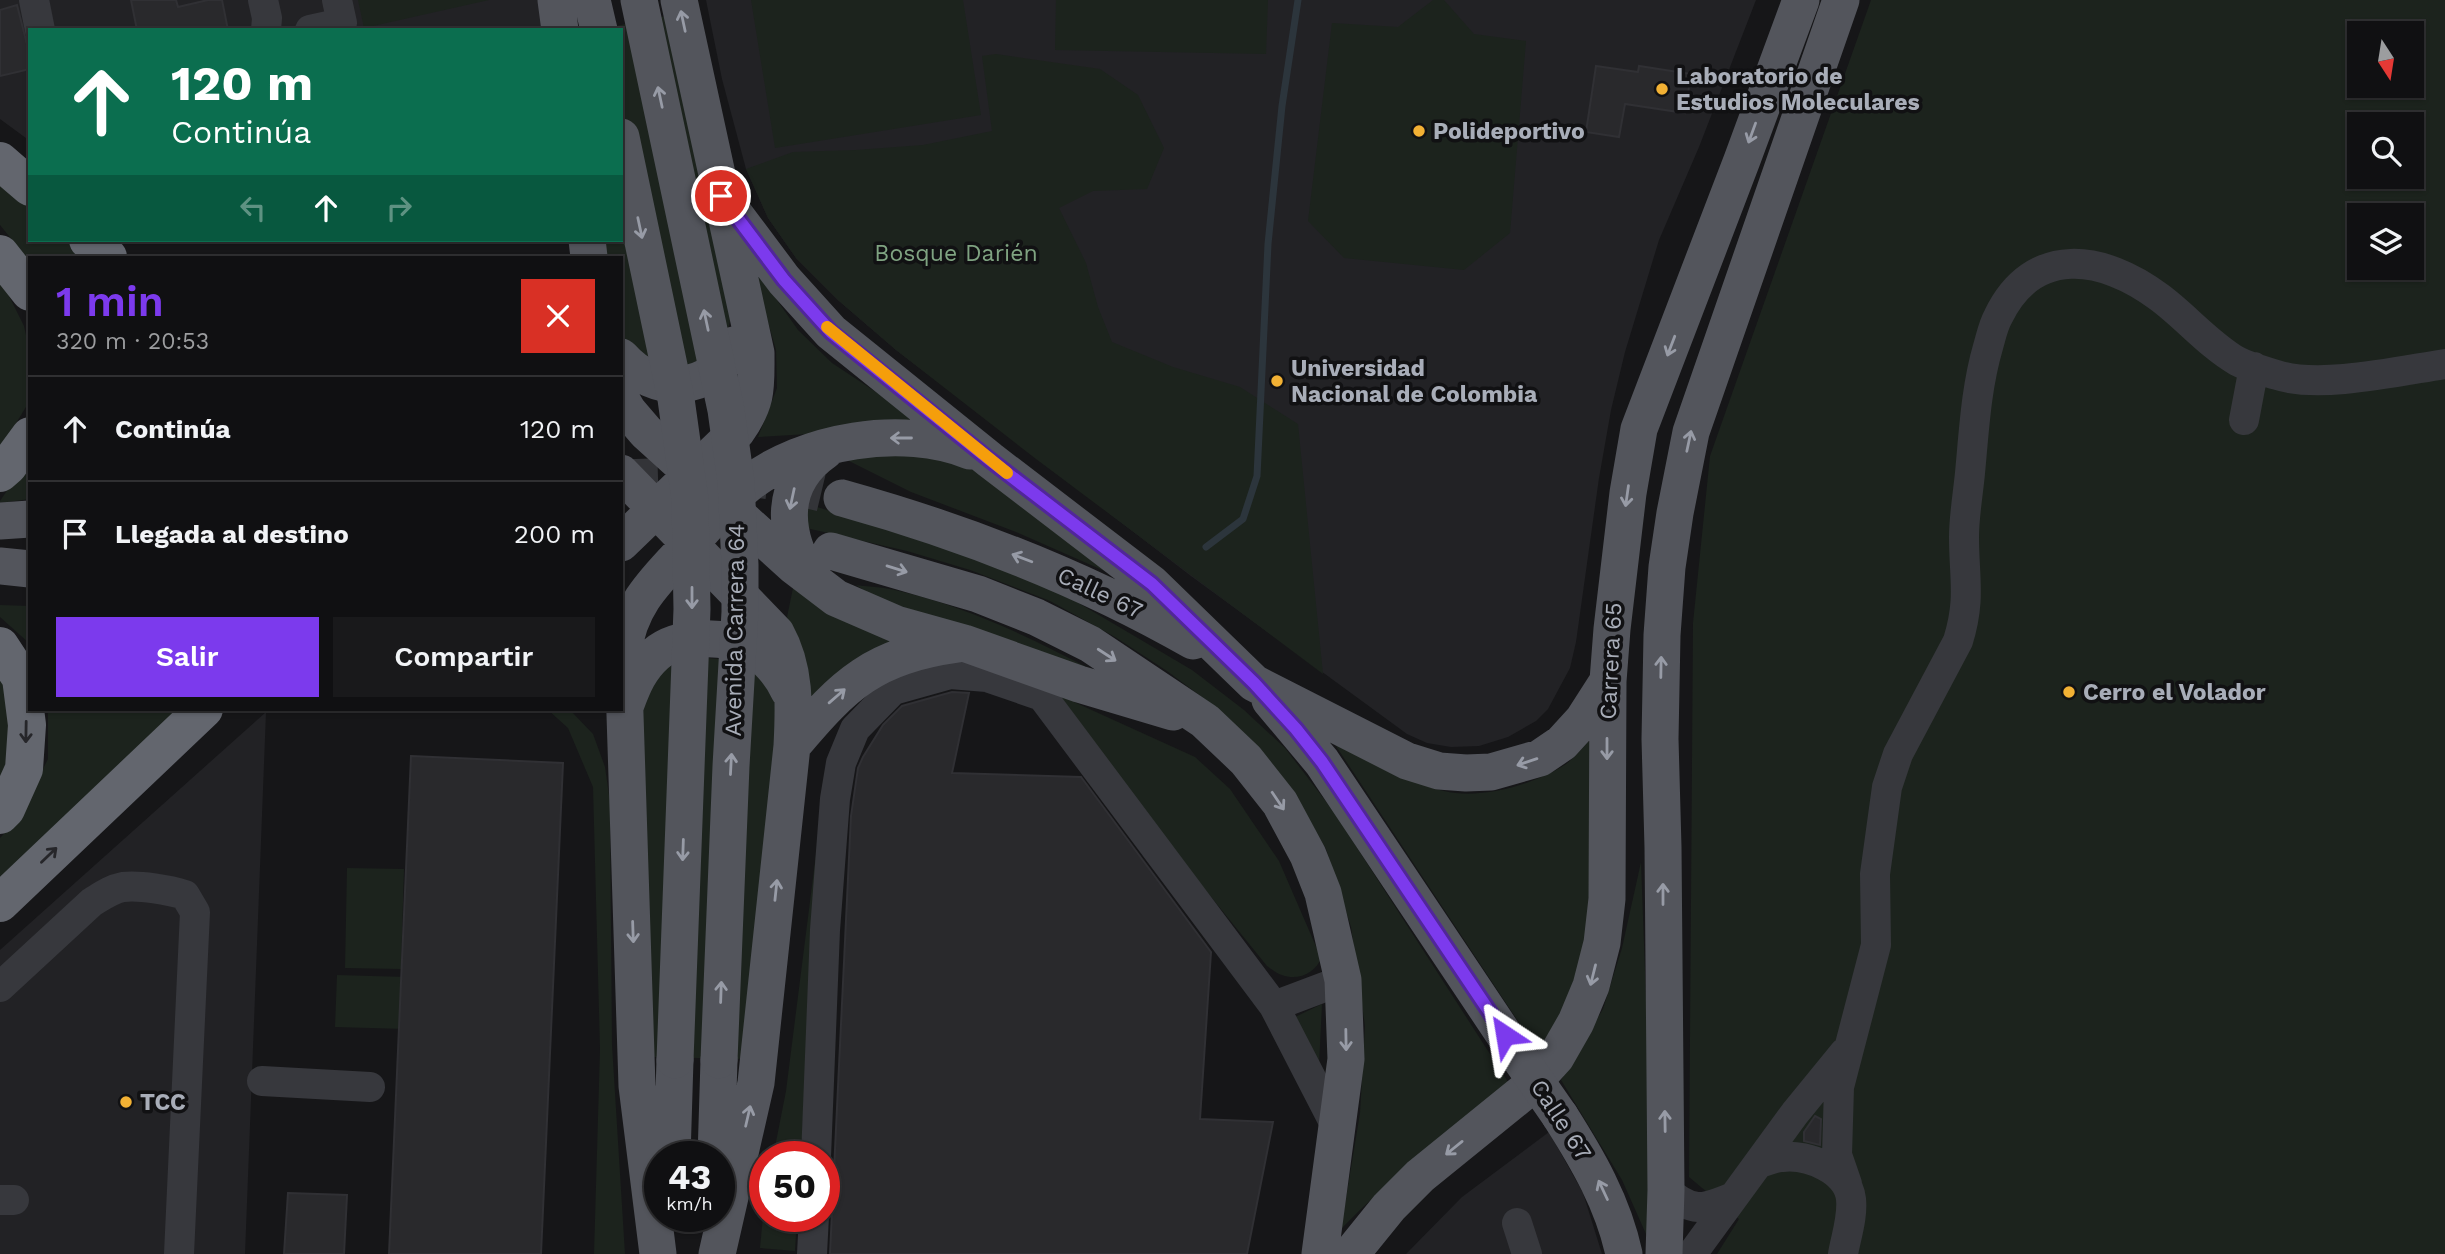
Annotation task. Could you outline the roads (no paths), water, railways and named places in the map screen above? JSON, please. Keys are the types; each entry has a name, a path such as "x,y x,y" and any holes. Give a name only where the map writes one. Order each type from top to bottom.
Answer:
{"highway":[{"path":"0,161 28,185"},
{"path":"90,242 107,256"},
{"path":"0,254 28,289"},
{"path":"0,472 8,466 28,439"},
{"path":"0,646 20,678 27,724 24,769 6,809 0,816"},
{"path":"0,903 202,711"}],"main road":[{"path":"556,0 560,28"},
{"name":"Avenida Carrera 64","path":"639,0 726,410 736,482 740,612 731,766 716,1141"},
{"path":"623,542 737,430 749,414 755,397 756,354 679,0"},
{"name":"Carrera 65","path":"1351,1254 1389,1207 1420,1176 1526,1090 1556,1057 1576,1022 1591,986 1602,943 1607,899 1608,681 1617,576 1639,429 1801,0"},
{"path":"1664,1254 1666,1190 1660,739 1662,635 1667,566 1691,432 1840,0"},
{"name":"Avenida Carrera 64","path":"623,147 676,399 690,499 692,608 672,1141"},
{"path":"721,196 784,280 831,332 990,460 1152,584 1254,683 1407,761 1439,771 1466,773 1491,772 1540,758 1562,743 1583,720 1608,681"},
{"path":"623,358 632,369 656,382 680,384 699,381 728,359 737,340 744,292"},
{"path":"623,402 646,432 814,583 836,598 866,612 1079,684 1205,721"},
{"path":"623,653 632,614 653,583 745,487 766,472 852,442 908,437 961,448 990,460"},
{"path":"814,583 798,555 792,535 789,506 795,485 802,473 814,459 832,447"},
{"path":"623,475 776,633 785,649 794,702 792,746 756,1083 715,1254"},
{"name":"Calle 67","path":"842,498 960,534 1038,564 1163,624 1202,646 1254,683 1322,762 1560,1116 1601,1185 1614,1215 1624,1254"},
{"path":"0,521 28,519"},
{"path":"831,551 978,594 1036,617 1090,644 1205,721 1229,741 1265,782 1293,824 1323,893 1343,981 1346,1059 1320,1254"},
{"path":"0,564 28,561"},
{"path":"0,564 28,569"},
{"path":"623,695 657,653 682,641 704,639 726,640 749,648 768,662 783,680 794,702"},
{"path":"792,746 827,705 867,672 905,655 964,643"},
{"path":"614,711 616,737 628,780 637,1086 658,1254"},
{"path":"670,1232 670,1254"},
{"path":"715,1232 715,1254"}],"lane":[{"path":"34,0 40,28"},
{"path":"263,0 266,28"},
{"path":"319,28 342,23 337,0"},
{"path":"1843,1254 1851,1215 1851,1198 1837,1155 1839,1087 1877,946 1875,874 1887,787 1898,754 1958,641 1964,622 1968,597 1964,534 1978,384 1997,317 2013,294 2035,274 2058,265 2084,262 2131,279 2158,296 2237,361 2279,376 2302,380 2328,380 2445,364"},
{"path":"2244,420 2254,367"},
{"path":"817,1141 825,930 835,799 841,763 855,729 893,690 950,674 988,677 1042,696 1274,1006 1338,1130"},
{"path":"0,987 92,902 107,892 124,887 172,891 185,895 195,912 179,1254"},
{"path":"1274,1006 1343,981"},
{"path":"1692,1254 1795,1113 1851,1045"},
{"path":"262,1081 370,1087"},
{"path":"1760,1163 1780,1157 1796,1157 1826,1167 1847,1184"},
{"path":"1666,1190 1688,1206 1700,1208 1733,1197"},
{"path":"1517,1223 1527,1254"},
{"path":"812,1254 813,1232"}],"waterway":[{"path":"1206,547 1243,519 1257,476 1268,244 1282,106 1298,0"}],"tunnel":[{"path":"623,478 718,475 771,481 842,498"}],"place":[{"name":"Laboratorio de Estudios Moleculares","path":"1662,89"},
{"name":"Polideportivo","path":"1419,131"},
{"name":"Universidad Nacional de Colombia","path":"1277,381"},
{"name":"Cerro el Volador","path":"2069,692"},
{"name":"TCC","path":"126,1102"}],"park label":[{"name":"Bosque Darién","path":"956,253"}]}
